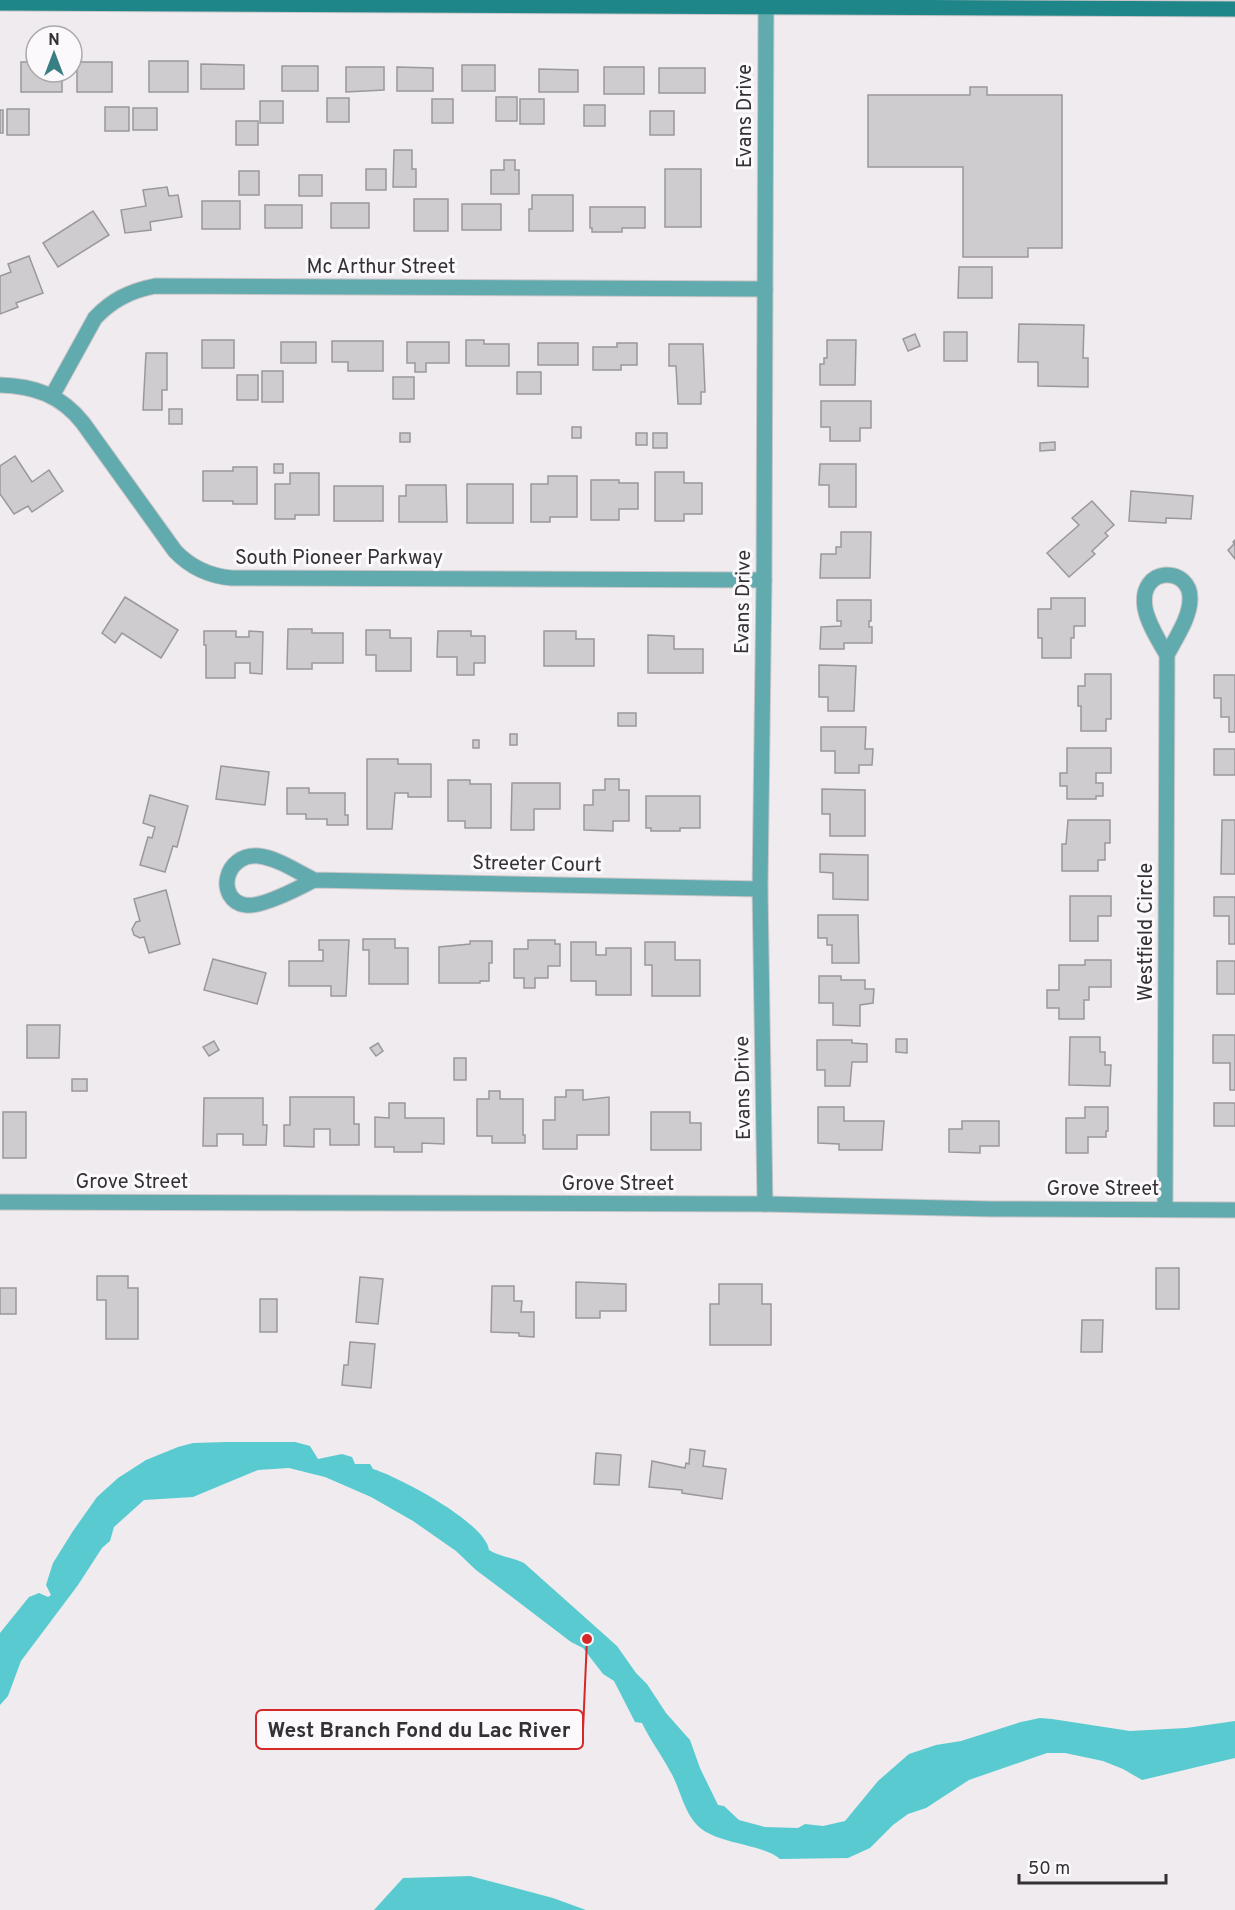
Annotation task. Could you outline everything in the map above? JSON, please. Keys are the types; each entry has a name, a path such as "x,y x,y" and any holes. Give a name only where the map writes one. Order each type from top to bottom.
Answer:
{"street":[{"path":"0,3 766,4 1235,9"},
{"name":"Evans Drive","path":"765,1204 760,889 764,580 766,4"},
{"name":"Mc Arthur Street","path":"52,396 95,318 104,308 120,297 155,286 765,289"},
{"name":"South Pioneer Parkway","path":"0,385 33,388 66,405 80,419 175,551 195,568 214,576 232,578 764,580"},
{"name":"Westfield Circle","path":"1166,1209 1167,655 1189,608 1190,596 1187,586 1181,579 1166,574 1157,576 1149,582 1145,593 1145,608 1167,655"},
{"name":"Streeter Court","path":"314,880 280,897 246,905 236,901 229,893 227,883 228,872 233,863 244,858 260,856 314,880 760,889"},
{"name":"Grove Street","path":"0,1202 765,1204 992,1209 1235,1210"}],"water":[{"path":"295,1442 310,1446 318,1459 342,1454 352,1457 355,1464 370,1464 373,1469 402,1481 458,1515 484,1539 489,1550 524,1563 617,1646 666,1713 690,1740 700,1768 718,1805 724,1806 739,1820 765,1827 798,1828 805,1824 823,1826 845,1821 878,1781 909,1754 1040,1718 1130,1731 1186,1728 1235,1721 1235,1758 1142,1780 1103,1761 1065,1753 1047,1753 969,1780 926,1808 908,1814 893,1825 870,1848 848,1858 780,1859 773,1854 711,1835 691,1818 674,1778 642,1723 635,1722 614,1681 603,1674 583,1648 571,1642 476,1570 456,1551 413,1521 371,1497 325,1477 289,1468 258,1470 193,1497 144,1500 114,1527 110,1541 102,1548 78,1585 21,1661 8,1696 0,1705 0,1633 29,1597 39,1593 48,1597 51,1595 46,1585 53,1563 97,1497 118,1478 146,1460 193,1443"},
{"path":"470,1876 553,1898 586,1910 374,1910 403,1878"}],"building":[{"path":"149,61 188,61 188,92 149,92"},
{"path":"21,62 24,62 24,84 62,84 62,92 21,92"},
{"path":"84,62 112,62 112,92 77,92 77,84 84,84"},
{"path":"201,64 244,65 244,89 201,89"},
{"path":"462,65 495,65 495,91 462,91"},
{"path":"282,66 318,66 318,91 282,91"},
{"path":"346,67 384,67 384,90 346,92"},
{"path":"397,67 433,68 433,91 397,91"},
{"path":"604,67 644,67 644,94 604,94"},
{"path":"659,68 705,68 705,93 659,93"},
{"path":"539,69 578,70 578,92 539,92"},
{"path":"970,87 987,87 987,95 1062,95 1062,248 1028,248 1028,257 963,257 963,167 868,167 868,95 970,95"},
{"path":"496,97 517,97 517,121 496,121"},
{"path":"327,98 349,98 349,122 327,122"},
{"path":"432,99 453,99 453,123 432,123"},
{"path":"520,99 544,99 544,124 520,124"},
{"path":"260,101 283,101 283,123 260,123"},
{"path":"584,105 605,105 605,126 584,126"},
{"path":"105,107 129,107 129,131 105,131"},
{"path":"133,108 157,108 157,130 133,130"},
{"path":"7,109 29,109 29,135 7,135"},
{"path":"0,110 3,110 3,133 0,133"},
{"path":"650,111 674,111 674,135 650,135"},
{"path":"236,121 258,121 258,145 236,145"},
{"path":"394,150 412,150 412,169 416,169 416,187 393,187"},
{"path":"504,160 515,160 515,170 519,170 519,194 491,194 491,170 504,170"},
{"path":"366,169 386,169 386,190 366,190"},
{"path":"665,169 701,169 701,227 665,227"},
{"path":"239,171 259,171 259,195 239,195"},
{"path":"299,175 322,175 322,196 299,196"},
{"path":"167,187 169,196 178,195 182,217 150,222 151,230 125,233 121,210 146,206 143,190"},
{"path":"532,195 573,195 573,231 529,231 529,209 532,209"},
{"path":"414,199 448,199 448,231 414,231"},
{"path":"202,201 240,201 240,229 202,229"},
{"path":"331,203 369,203 369,228 331,228"},
{"path":"462,204 501,204 501,230 462,230"},
{"path":"265,205 302,205 302,228 265,228"},
{"path":"590,207 645,207 645,228 622,228 622,232 592,232"},
{"path":"93,211 109,235 58,267 43,243"},
{"path":"29,256 43,293 16,303 18,307 0,314 0,276 11,272 8,264"},
{"path":"959,267 992,267 992,298 958,298"},
{"path":"1019,324 1084,325 1083,358 1088,358 1088,387 1038,386 1038,362 1018,362"},
{"path":"944,332 967,332 967,361 944,361"},
{"path":"915,334 920,346 908,351 903,339"},
{"path":"202,340 234,340 234,368 202,368"},
{"path":"466,340 484,340 484,344 509,344 509,366 466,366"},
{"path":"827,340 856,340 855,385 820,385 820,364 824,364 824,358 827,358"},
{"path":"332,341 383,341 383,371 348,371 348,362 332,362"},
{"path":"281,342 316,342 316,363 281,363"},
{"path":"407,342 449,342 449,363 426,363 426,372 415,372 415,363 407,363"},
{"path":"538,343 578,343 578,365 538,365"},
{"path":"617,343 637,343 637,365 621,365 621,370 593,370 593,347 617,347"},
{"path":"669,344 703,344 705,392 701,392 701,404 678,404 676,366 669,366"},
{"path":"146,353 167,353 167,390 162,390 162,410 143,410"},
{"path":"262,371 283,371 283,402 262,402"},
{"path":"517,372 541,372 541,394 517,394"},
{"path":"237,375 258,375 258,400 237,400"},
{"path":"393,377 414,377 414,399 393,399"},
{"path":"821,401 871,401 871,428 860,428 860,441 830,441 830,427 821,427"},
{"path":"169,409 182,409 182,424 169,424"},
{"path":"572,427 581,427 581,438 572,438"},
{"path":"400,433 410,433 410,442 400,442"},
{"path":"636,433 647,433 647,445 636,445"},
{"path":"653,433 667,433 667,448 653,448"},
{"path":"1055,442 1055,450 1040,451 1040,443"},
{"path":"15,456 32,482 49,470 63,491 32,512 28,506 14,514 0,494 0,466"},
{"path":"274,464 283,464 283,473 274,473"},
{"path":"820,464 856,464 856,507 829,507 829,485 819,485"},
{"path":"233,467 257,467 257,504 203,501 203,471 233,471"},
{"path":"655,472 684,472 684,483 702,483 702,514 684,514 684,521 655,521"},
{"path":"290,473 319,473 319,515 295,515 295,519 275,519 275,484 290,484"},
{"path":"548,476 577,476 577,517 550,517 550,522 531,522 531,484 548,484"},
{"path":"591,480 638,483 638,509 619,509 619,520 591,520"},
{"path":"467,484 513,484 513,523 467,523"},
{"path":"406,485 446,485 447,522 399,522 399,496 406,496"},
{"path":"334,486 383,486 383,521 334,521"},
{"path":"1131,491 1193,496 1191,519 1166,518 1166,523 1129,521"},
{"path":"1092,501 1114,525 1105,533 1108,536 1092,551 1095,554 1069,577 1047,553 1079,525 1072,518"},
{"path":"841,532 871,532 870,578 820,578 821,554 836,554 836,547 841,547"},
{"path":"1235,540 1235,559 1228,550"},
{"path":"125,597 178,630 161,658 122,633 115,643 102,633"},
{"path":"1051,598 1085,598 1085,626 1074,626 1074,638 1071,638 1071,658 1042,658 1042,638 1038,638 1038,609 1051,609"},
{"path":"837,600 871,600 869,627 872,627 872,643 844,643 844,649 820,649 821,627 841,626 841,621 837,621"},
{"path":"288,629 312,629 312,633 343,633 343,663 312,663 312,669 287,669"},
{"path":"366,630 390,630 390,638 411,638 411,671 376,671 376,655 366,655"},
{"path":"204,631 236,631 236,637 249,637 249,631 263,632 262,674 250,673 250,663 235,663 235,678 206,678"},
{"path":"438,631 471,631 471,636 485,636 485,663 474,663 474,675 457,675 457,657 437,657"},
{"path":"544,631 576,631 576,639 594,639 594,666 544,666"},
{"path":"648,635 674,636 674,649 703,649 703,673 648,673"},
{"path":"819,665 856,666 854,711 828,711 828,697 819,697"},
{"path":"1085,674 1111,674 1111,719 1106,719 1106,731 1081,731 1078,686 1085,686"},
{"path":"1214,675 1235,675 1235,732 1229,732 1229,717 1221,717 1221,698 1214,698"},
{"path":"618,713 636,713 636,726 618,726"},
{"path":"821,727 866,727 865,749 873,749 872,765 859,765 859,773 835,773 835,751 821,751"},
{"path":"510,734 517,734 517,745 510,745"},
{"path":"473,740 479,740 479,748 473,748"},
{"path":"1067,748 1111,748 1111,773 1096,773 1096,783 1103,783 1103,796 1096,796 1096,799 1067,799 1067,786 1060,786 1060,773 1067,773"},
{"path":"1214,749 1235,749 1235,775 1214,775"},
{"path":"367,759 398,759 398,764 431,764 431,797 408,797 408,793 395,793 392,829 367,829"},
{"path":"221,766 269,772 265,805 216,799"},
{"path":"605,779 619,779 619,790 629,790 629,821 613,821 613,831 584,830 584,805 593,805 593,790 605,790"},
{"path":"448,780 470,780 470,784 491,784 491,828 465,828 465,821 448,821"},
{"path":"512,783 560,783 560,809 534,809 534,830 511,830"},
{"path":"287,788 309,788 309,793 345,793 345,815 348,815 348,825 327,825 327,819 306,819 306,814 287,814"},
{"path":"822,789 865,790 865,836 830,836 830,814 822,814"},
{"path":"150,795 188,806 177,847 173,846 165,872 140,865 148,837 152,838 155,827 143,823"},
{"path":"646,796 700,796 700,828 651,831 651,828 646,828"},
{"path":"1068,820 1110,820 1110,843 1105,843 1105,860 1098,860 1098,871 1062,871 1062,844 1066,844"},
{"path":"1222,820 1235,820 1235,874 1221,874"},
{"path":"820,854 868,855 868,900 833,899 833,873 820,872"},
{"path":"166,890 180,944 149,953 144,937 134,935 132,929 136,922 140,921 134,899"},
{"path":"1070,896 1111,896 1111,916 1098,916 1098,941 1070,941"},
{"path":"1214,897 1235,897 1235,944 1229,944 1229,916 1214,916"},
{"path":"818,915 858,915 859,963 832,963 832,945 827,945 827,938 818,938"},
{"path":"363,939 395,939 395,948 408,948 408,984 369,984 369,950 363,950"},
{"path":"319,940 349,940 346,996 331,996 331,986 289,986 289,961 323,961 323,950 319,950"},
{"path":"528,940 555,940 555,944 560,944 560,966 548,966 548,978 535,978 535,988 524,988 524,978 514,978 514,949 528,949"},
{"path":"470,941 492,941 489,981 439,983 439,947 470,944"},
{"path":"571,942 596,942 596,955 606,955 606,948 631,948 631,995 596,995 596,981 571,981"},
{"path":"645,942 675,942 675,960 700,960 700,996 652,996 652,965 645,965"},
{"path":"213,959 266,973 257,1004 204,990"},
{"path":"1085,960 1111,960 1111,987 1089,987 1089,1000 1084,1000 1084,1019 1059,1019 1059,1008 1047,1008 1047,990 1059,990 1059,965 1085,965"},
{"path":"1217,961 1235,961 1235,994 1217,994"},
{"path":"819,976 841,976 841,980 865,980 865,989 874,989 873,1003 860,1005 860,1026 833,1025 833,1003 819,1003"},
{"path":"27,1025 60,1025 59,1058 27,1058"},
{"path":"1213,1035 1235,1035 1235,1090 1230,1090 1230,1063 1213,1063"},
{"path":"1070,1037 1100,1037 1100,1052 1105,1052 1105,1065 1111,1065 1110,1086 1069,1085"},
{"path":"896,1039 907,1039 907,1053 896,1052"},
{"path":"817,1040 852,1040 852,1043 867,1044 867,1062 852,1062 850,1086 825,1086 825,1070 817,1070"},
{"path":"214,1041 219,1050 209,1056 203,1047"},
{"path":"378,1043 383,1051 376,1056 370,1048"},
{"path":"454,1058 466,1058 466,1080 454,1080"},
{"path":"72,1079 87,1079 87,1091 72,1091"},
{"path":"566,1090 583,1090 583,1100 609,1097 609,1135 577,1135 577,1149 543,1149 543,1120 555,1120 555,1097 566,1097"},
{"path":"489,1091 500,1091 500,1099 523,1099 525,1143 492,1143 492,1136 477,1136 477,1099 489,1099"},
{"path":"290,1097 354,1097 354,1124 359,1124 359,1145 330,1145 330,1129 314,1129 314,1147 284,1146 284,1125 290,1125"},
{"path":"204,1098 263,1098 263,1125 267,1125 266,1145 243,1145 243,1134 217,1134 217,1146 203,1146"},
{"path":"389,1103 405,1103 405,1118 444,1118 444,1144 422,1143 422,1152 394,1152 394,1147 375,1147 375,1117 389,1118"},
{"path":"1214,1103 1235,1103 1235,1126 1214,1126"},
{"path":"818,1107 844,1107 844,1121 884,1121 882,1150 839,1150 839,1144 818,1143"},
{"path":"1085,1107 1108,1107 1106,1137 1088,1137 1088,1153 1066,1153 1066,1118 1085,1118"},
{"path":"3,1112 26,1112 26,1158 3,1158"},
{"path":"651,1112 690,1112 690,1123 701,1123 701,1150 651,1150"},
{"path":"962,1121 999,1121 999,1146 980,1146 980,1153 949,1152 949,1129 962,1129"},
{"path":"1156,1268 1179,1268 1179,1309 1156,1309"},
{"path":"97,1276 128,1276 128,1288 138,1288 138,1339 106,1339 106,1300 97,1300"},
{"path":"360,1277 383,1279 378,1324 356,1322"},
{"path":"576,1282 626,1284 626,1311 600,1311 600,1318 576,1318"},
{"path":"719,1284 762,1284 762,1304 771,1304 771,1345 710,1345 710,1304 719,1304"},
{"path":"492,1286 514,1286 514,1301 522,1301 521,1312 534,1312 534,1337 519,1336 519,1333 491,1332"},
{"path":"0,1288 16,1288 16,1314 0,1314"},
{"path":"260,1299 277,1299 277,1332 260,1332"},
{"path":"1082,1320 1103,1320 1102,1352 1081,1352"},
{"path":"350,1342 375,1344 371,1388 342,1385 344,1365 348,1365"},
{"path":"690,1449 705,1451 703,1466 726,1469 722,1499 682,1493 682,1490 649,1487 652,1461 685,1468 686,1463 689,1464"},
{"path":"596,1453 621,1455 619,1485 594,1484"}],"place":[{"name":"West Branch Fond du Lac River","path":"587,1639"}]}
